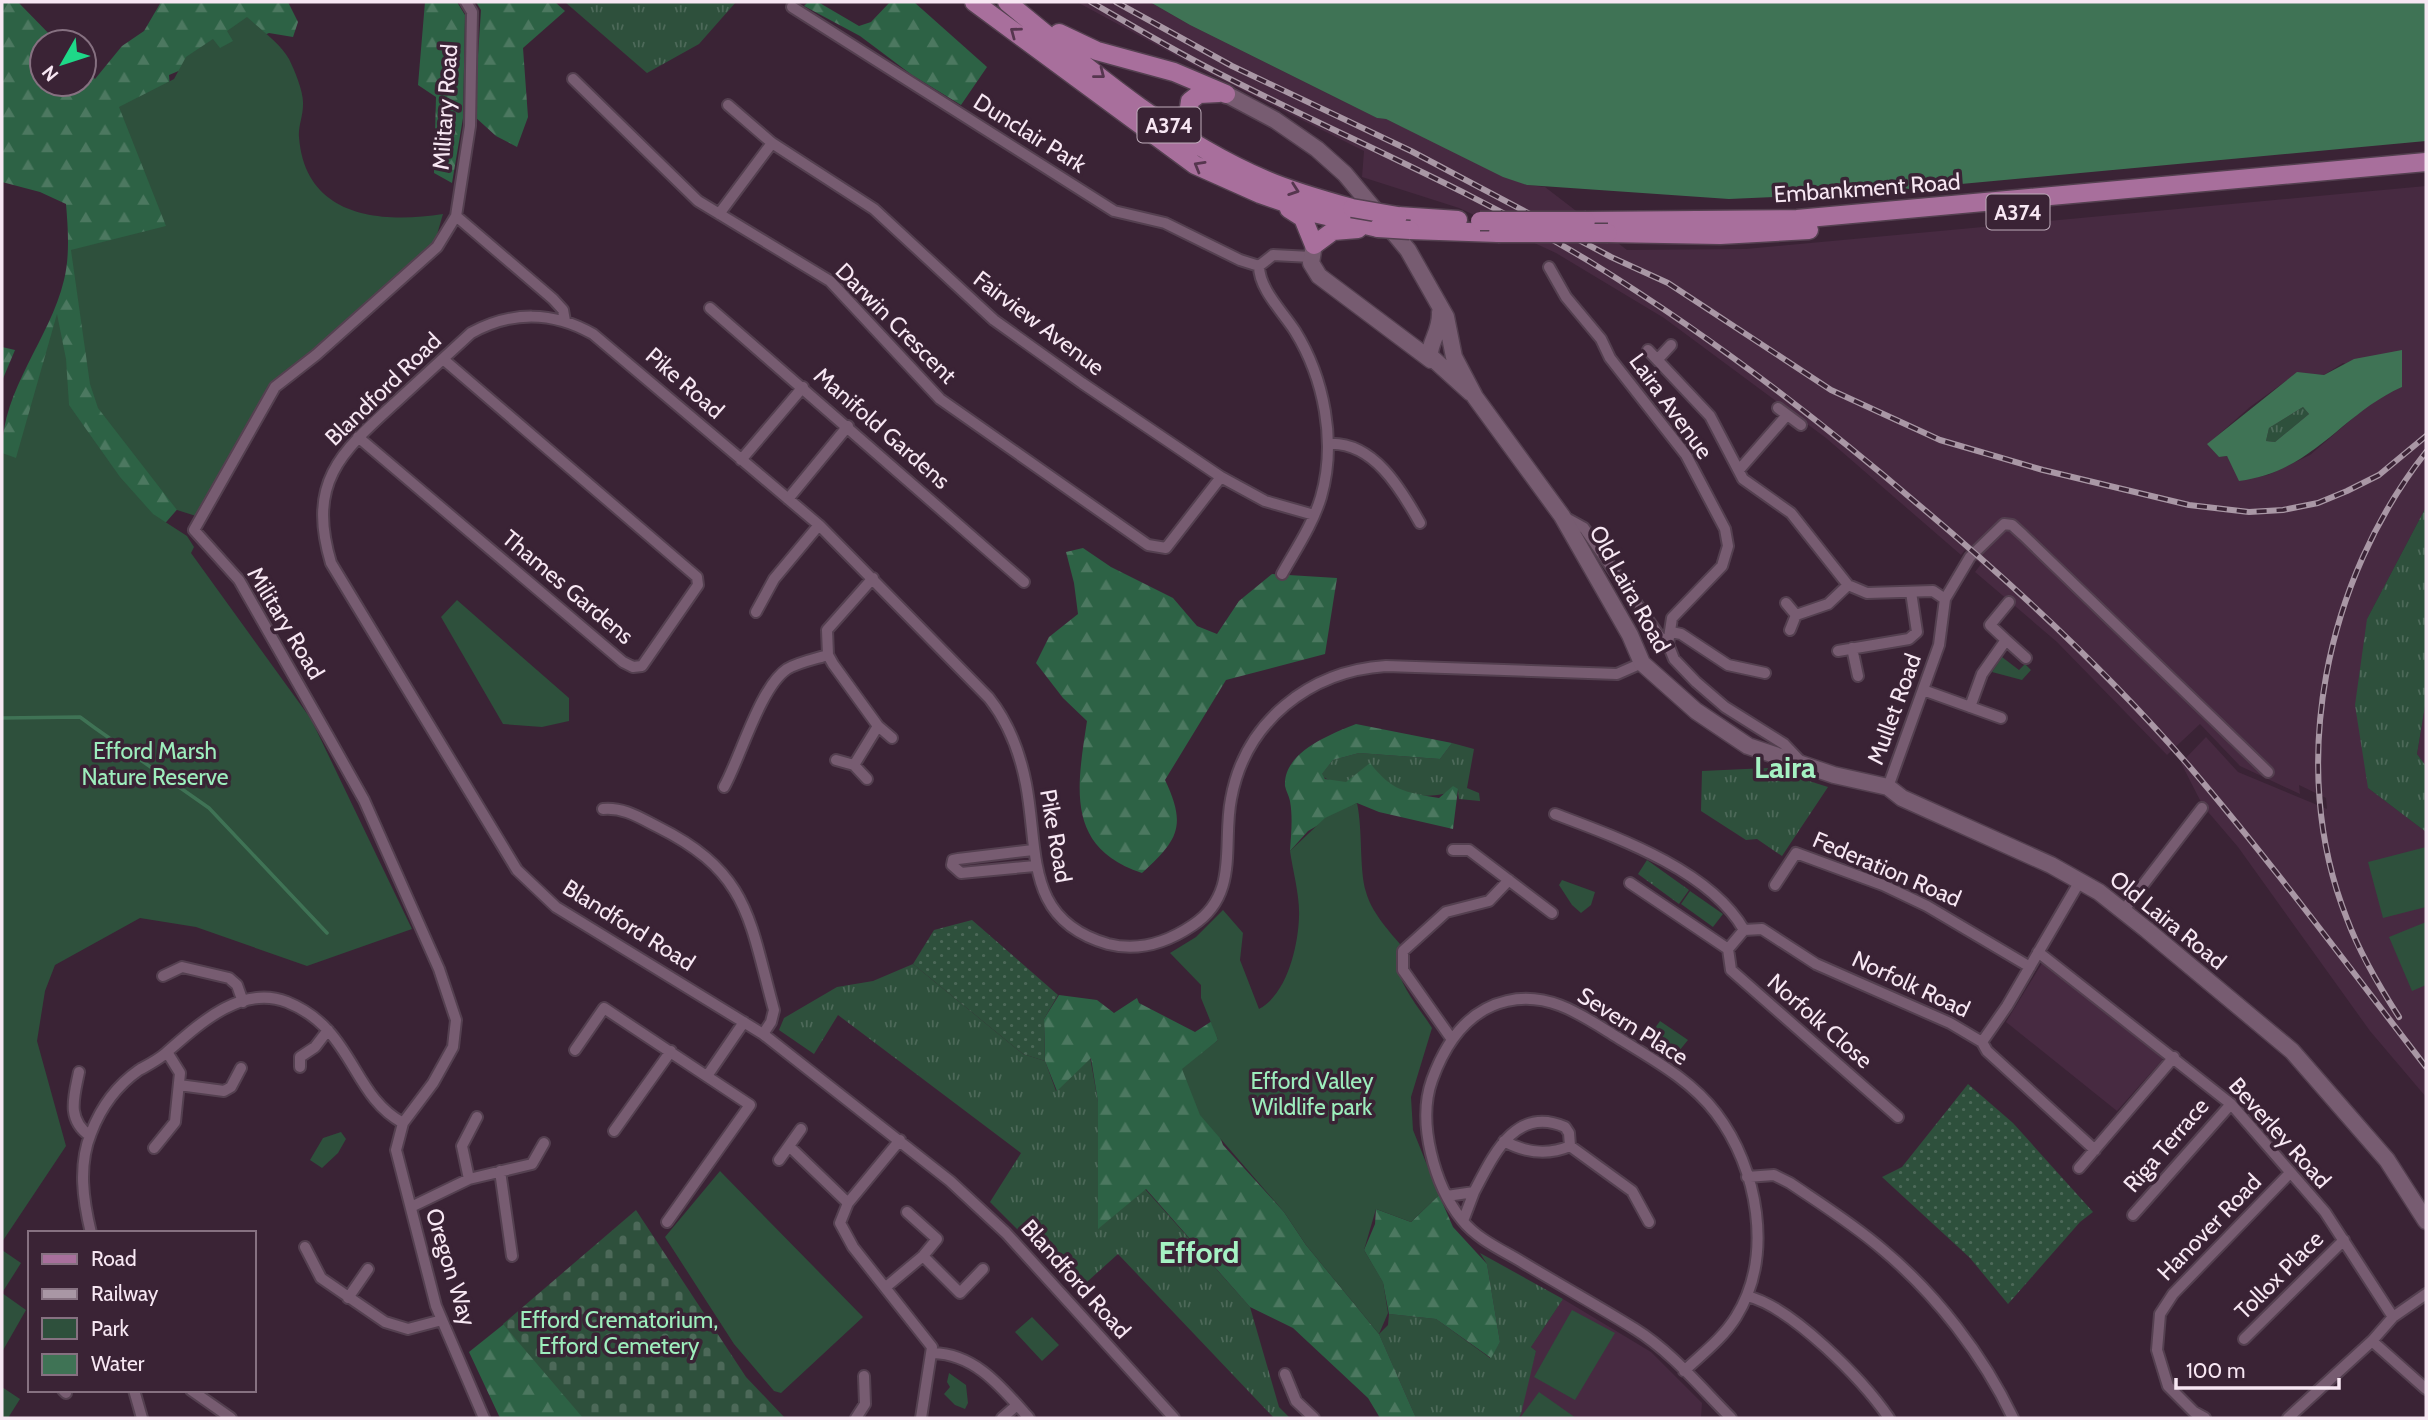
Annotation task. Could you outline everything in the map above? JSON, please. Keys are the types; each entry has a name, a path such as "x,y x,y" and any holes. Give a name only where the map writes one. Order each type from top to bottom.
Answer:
{"main road":[{"name":"A374","path":"974,2 1156,138 1216,176 1318,214 1377,227"},
{"name":"A374","path":"1007,2 1137,104 1185,135"},
{"path":"1014,2 1066,37 1097,51 1174,72 1226,94"},
{"path":"1185,135 1190,101 1199,94 1226,94"},
{"name":"Old Laira Road","path":"1226,94 1288,129 1345,174 1408,250 1440,306 1450,329 1440,352"},
{"name":"Embankment Road","path":"1185,135 1265,180 1352,208 1404,223 1498,233 1720,235 1797,231 2426,174"},
{"name":"Embankment Road","path":"1377,227 1404,223 1480,221 1810,218 2426,162"},
{"path":"1261,194 1303,218 1313,251 1333,230 1377,227"},
{"name":"Old Laira Road","path":"1313,251 1313,268 1322,279 1394,330 1420,355 1440,352"},
{"name":"Old Laira Road","path":"1440,352 1562,516 1630,635 1642,663 1696,711 1762,753 1873,786 1888,787 1902,798 2080,881 2123,911 2292,1051 2387,1160 2426,1221"}],"street":[{"name":"Military Road","path":"403,1123 438,1076 453,1047 456,1020 439,969 369,812 328,736 239,580 194,530 275,387 316,355 437,247 456,216 470,126 472,12 466,2"},
{"name":"Dunclair Park","path":"792,7 1114,211 1165,223 1240,260 1259,266"},
{"name":"Darwin Crescent","path":"573,79 671,177 719,214 830,281 940,399 1148,545 1166,548 1221,477"},
{"name":"Fairview Avenue","path":"727,105 772,144 874,209 994,320 1221,477 1265,501 1314,515"},
{"path":"719,214 772,144"},
{"name":"Pike Road","path":"456,216 553,299 563,310 565,321"},
{"path":"1282,574 1314,515 1325,475 1328,444 1320,385 1310,358 1264,286 1259,266 1273,256 1313,251"},
{"name":"Laira Avenue","path":"1549,267 1566,297 1601,340 1610,358 1686,455 1724,529 1728,546 1722,566 1672,618 1669,638"},
{"name":"Manifold Gardens","path":"710,308 1024,582"},
{"name":"Pike Road","path":"514,317 542,316 565,321 611,347 819,525 962,668 1000,713 1014,744 1026,786 1035,866 1045,897 1066,922 1099,941 1126,947 1164,941 1198,922 1220,890 1228,868 1230,800 1237,772 1251,744 1281,707 1320,681 1362,668 1386,666 1616,674 1642,663"},
{"name":"Blandford Road","path":"514,317 490,323 471,333 343,452 327,488 324,527 331,563 517,870 556,907 763,1034 900,1140 1006,1233 1174,1418"},
{"path":"1658,359 1671,345"},
{"path":"1648,350 1710,416 1743,479 1791,513 1848,585 1867,593 1933,591 1945,599 1970,557 1998,527 2011,525 2267,772"},
{"name":"Thames Gardens","path":"358,437 623,662 633,667 642,666 698,585 696,577 443,359"},
{"path":"741,460 803,387"},
{"path":"1739,470 1783,411 1801,425"},
{"path":"788,499 848,426"},
{"path":"1328,444 1339,443 1352,448 1382,467 1394,480 1420,523"},
{"name":"Old Laira Road","path":"1562,516 1584,527 1660,637 1669,638 1674,659 1696,682 1726,707 1784,744 1804,765"},
{"path":"756,612 774,579 819,525"},
{"path":"873,578 832,621 827,630 828,655 878,726 892,737"},
{"path":"1790,630 1796,615 1828,604 1848,585"},
{"path":"1838,651 1902,640 1917,632 1910,592"},
{"name":"Mullet Road","path":"1888,787 1939,645 1945,599"},
{"path":"2009,602 1990,625 2026,658"},
{"path":"1786,603 1796,615"},
{"path":"1669,638 1682,634 1728,666 1765,673"},
{"path":"1902,640 1905,653"},
{"path":"1970,707 1982,674 2006,640"},
{"path":"1852,648 1858,676"},
{"path":"724,787 737,763 742,741 778,679 788,669 828,655"},
{"path":"1923,690 2001,718"},
{"path":"854,765 878,726"},
{"path":"836,760 854,765 867,779"},
{"path":"603,809 618,808 686,841 703,852 732,884 746,906 774,1010 771,1022 763,1034"},
{"path":"2123,911 2202,808"},
{"path":"1555,814 1634,844 1668,863 1726,904 1744,930 1728,949 1630,883"},
{"path":"1033,850 958,859 953,860 952,866 961,873 1035,866"},
{"path":"1453,850 1469,850 1552,913"},
{"name":"Federation Road","path":"1775,885 1796,853 1927,905 2030,967"},
{"path":"1451,1038 1402,970 1403,952 1446,912 1489,901 1509,880"},
{"path":"1982,1042 2080,881"},
{"name":"Norfolk Road","path":"1744,930 1762,929 1801,956 1950,1023 1982,1042 1987,1051 2095,1150"},
{"name":"Norfolk Close","path":"1728,949 1731,970 1898,1117"},
{"name":"Beverley Road","path":"2038,952 2231,1104 2289,1174 2325,1212 2393,1317"},
{"path":"163,976 182,967 229,978 237,985 243,1002"},
{"path":"91,1231 82,1182 90,1136 100,1113 123,1082 167,1052 202,1021 222,1009 274,997 308,1013 347,1051 384,1112 403,1123"},
{"name":"Severn Place","path":"1684,1371 1724,1332 1747,1296 1757,1252 1756,1206 1747,1177 1716,1114 1692,1088 1653,1058 1573,1010 1535,998 1508,1000 1479,1013 1451,1038 1435,1070 1425,1104 1427,1135 1447,1196 1463,1221 1494,1245 1638,1331 1684,1371 1731,1418"},
{"path":"575,1050 604,1008 750,1105 667,1222"},
{"path":"707,1076 744,1022"},
{"path":"300,1067 300,1057 315,1047 328,1031"},
{"path":"614,1131 671,1051"},
{"path":"154,1147 175,1122 179,1070 167,1052"},
{"path":"2079,1168 2174,1058"},
{"path":"179,1085 224,1091 231,1087 241,1068"},
{"path":"79,1072 73,1116 78,1128 90,1136"},
{"name":"Riga Terrace","path":"2133,1215 2231,1104"},
{"path":"469,1179 462,1146 477,1117"},
{"path":"1463,1221 1474,1192 1504,1141 1522,1124 1543,1121 1565,1126 1569,1133 1570,1146"},
{"name":"Oregon Way","path":"403,1123 396,1150 442,1320 484,1418"},
{"path":"779,1160 801,1129"},
{"path":"900,1140 848,1203 841,1223 844,1235 929,1339 933,1353 921,1418"},
{"path":"1504,1141 1526,1151 1539,1152 1570,1146 1632,1191 1649,1222"},
{"path":"411,1207 469,1179 532,1164 544,1143"},
{"path":"790,1147 848,1203"},
{"path":"500,1171 512,1256"},
{"name":"Hanover Road","path":"2205,1418 2194,1412 2168,1386 2157,1350 2160,1314 2173,1294 2289,1174"},
{"path":"1747,1177 1774,1175 1790,1183 1883,1250 1958,1329 1990,1375 2013,1418"},
{"path":"1447,1196 1474,1192"},
{"path":"886,1287 923,1256 937,1239 907,1212"},
{"name":"Tollox Place","path":"2244,1339 2344,1240"},
{"path":"305,1247 321,1278 398,1328 421,1327 442,1320"},
{"path":"923,1256 960,1293 983,1269"},
{"path":"348,1298 368,1269"},
{"path":"2288,1418 2372,1341 2393,1317 2426,1294"},
{"path":"1747,1296 1769,1304 1841,1360 1889,1418"},
{"path":"2372,1341 2426,1389"},
{"path":"933,1353 951,1353 971,1362 1029,1418"},
{"path":"1285,1374 1296,1401 1314,1418"},
{"path":"856,1418 865,1404 864,1376"},
{"path":"135,1392 142,1418"},
{"path":"194,1392 231,1418"},
{"path":"1002,1418 1017,1405"}],"shaded area":[{"path":"1077,2 1150,2 1190,25 1377,118 1386,119 1527,185 1545,187 1627,250 1746,249 2426,186 2426,507 2367,619 2368,788 2426,832 2426,1097 2370,1031 2238,847 2203,806 2181,763 2206,737 2238,772 2327,809 2326,798 2299,785 2300,794 2240,766 2200,724 2167,755 2057,642 1975,572 1981,564 1965,550 1961,555 1826,438 1664,318 1556,253 1459,208 1362,177 1364,151 1210,74","holes":["2343,363 2402,387 2374,400 2310,455 2268,475 2240,480 2227,456 2219,457 2208,444 2250,407 2297,373 2324,375"]},
{"path":"2426,700 2426,766 2417,754"},
{"path":"2044,960 2164,1058 2117,1111 2006,1022"},
{"path":"1563,1299 1651,1352 1702,1403 1701,1418 1518,1418 1536,1351 1531,1347"}],"green space":[{"path":"2,2 18,2 43,28 28,28 28,98 98,98 98,75 122,46 144,31 161,2 288,2 298,22 293,37 269,33 169,75 201,482 161,528 12,471 2,452 10,407 57,302 64,280 68,242 66,204 40,192 2,182"},
{"path":"425,2 457,2 465,15 463,118 452,183 434,173 436,97 418,85"},
{"path":"476,2 555,2 565,11 523,48 528,117 517,147 496,136 474,116 481,10"},
{"path":"565,2 736,2 699,44 647,73"},
{"path":"808,2 818,2 859,26 871,22 890,2 914,2 987,67 961,105 912,75 860,36 804,6"},
{"path":"247,17 281,48 294,70 303,100 299,137 304,164 315,184 331,199 350,209 371,215 419,217 443,214 434,245 273,385 196,516 177,510 98,408 90,384 71,250 166,226 119,107 174,79 186,57 213,39 220,48 233,41 227,31"},
{"name":"Efford Marsh Nature Reserve","path":"57,314 66,359 69,405 120,477 153,514 187,536 194,547 191,553 311,719 412,929 307,966 196,927 140,918 55,965 45,991 37,1041 66,1146 2,1242 2,453 16,458"},
{"path":"2,347 15,350 2,381"},
{"path":"2303,407 2309,414 2275,442 2266,441 2269,428"},
{"path":"2426,507 2426,700 2417,754 2426,766 2426,832 2368,788 2355,705 2367,619"},
{"path":"1083,548 1111,567 1173,598 1197,626 1217,634 1239,601 1272,574 1337,578 1325,654 1226,680 1165,780 1176,809 1175,831 1164,851 1142,873 1117,862 1100,848 1088,831 1080,792 1087,721 1063,698 1036,663 1049,637 1078,614 1066,552"},
{"path":"457,600 569,698 569,721 542,727 503,724 441,617"},
{"path":"2002,657 2019,670 2025,664 2031,670 2022,680 1992,672"},
{"path":"1356,724 1452,743 1440,759 1359,753 1333,760 1322,774 1325,779 1346,782 1370,763 1392,785 1408,792 1439,798 1453,786 1458,789 1453,829 1379,812 1357,803 1308,831 1290,851 1291,814 1285,786 1286,774 1292,763 1310,746"},
{"path":"1452,743 1474,749 1467,788 1479,793 1480,801 1459,799 1458,789 1439,795 1418,795 1399,790 1382,778 1342,782 1321,775 1333,760 1359,753 1440,759"},
{"path":"1768,768 1828,787 1782,856 1757,839 1746,840 1701,811 1702,771"},
{"name":"Efford Valley Wildlife park","path":"1357,803 1362,872 1368,899 1400,944 1397,955 1401,977 1432,1028 1411,1097 1413,1130 1439,1195 1411,1222 1376,1209 1364,1250 1383,1282 1388,1313 1379,1334 1306,1245 1284,1212 1200,1115 1182,1069 1218,1040 1201,998 1201,985 1170,953 1196,937 1223,910 1243,933 1240,960 1259,1009 1269,1002 1277,993 1289,969 1298,929 1298,901 1290,851 1325,818"},
{"path":"2426,847 2426,907 2383,918 2368,862"},
{"path":"1647,860 1689,890 1679,904 1638,874"},
{"path":"1562,880 1595,892 1591,905 1581,913 1572,905 1559,885"},
{"path":"1690,891 1723,914 1713,927 1681,904"},
{"path":"972,920 1058,995 1044,1019 1045,1061 1023,1054 913,964 934,930"},
{"path":"2426,922 2426,985 2412,991 2389,937"},
{"path":"913,964 1023,1054 1045,1061 1056,1091 1090,1057 1098,1102 1098,1228 1145,1189 1250,1307 1279,1407 1290,1418 1274,1418 1118,1254 1078,1290 990,1202 1021,1153 838,1015 814,1054 779,1030 784,1018 837,987 873,981"},
{"path":"1059,995 1097,1000 1114,1013 1137,998 1139,1003 1195,1032 1212,1021 1218,1040 1192,1064 1223,1145 1284,1212 1306,1245 1379,1334 1416,1418 1380,1418 1368,1398 1293,1328 1250,1307 1146,1189 1098,1229 1098,1102 1091,1058 1057,1091 1045,1061 1044,1019"},
{"path":"1660,1021 1688,1040 1679,1051 1652,1032"},
{"path":"1968,1084 2013,1123 2093,1212 2080,1222 2008,1304 1970,1258 1882,1177 1902,1167"},
{"path":"341,1132 346,1139 338,1153 322,1168 310,1160 323,1138"},
{"path":"720,1171 863,1317 781,1393 774,1391 734,1344 665,1237"},
{"path":"1439,1195 1453,1227 1487,1264 1500,1342 1491,1358 1436,1319 1389,1314 1383,1283 1364,1250 1375,1224 1376,1209 1411,1222"},
{"name":"Efford Crematorium, Efford Cemetery","path":"636,1210 746,1377 785,1418 583,1418 503,1324"},
{"path":"2,1250 21,1263 2,1293"},
{"path":"1480,1253 1563,1299 1531,1347 1536,1351 1521,1414 1518,1418 1416,1418 1379,1334 1388,1325 1389,1314 1436,1319 1490,1358 1500,1342 1487,1264"},
{"path":"2,1293 26,1310 2,1352"},
{"path":"1572,1310 1615,1333 1575,1400 1534,1377"},
{"path":"1032,1317 1059,1345 1042,1361 1015,1332"},
{"path":"504,1324 588,1418 500,1418 469,1352"},
{"path":"949,1373 966,1385 968,1403 965,1409 955,1405 944,1394 950,1387 947,1382"},
{"path":"2,1387 20,1399 8,1418 2,1418"},
{"path":"1539,1392 1576,1418 1520,1418"}],"water":[{"path":"1150,2 2426,2 2426,141 1864,193 1729,199 1527,185 1503,177 1386,119 1377,118 1190,25"},
{"path":"2402,350 2402,387 2381,398 2287,466 2239,481 2227,456 2219,457 2207,444 2297,372 2324,375 2354,359","holes":["2303,407 2309,414 2275,442 2266,441 2269,428"]}],"waterway":[{"path":"2,718 80,717 209,808 327,933"}],"railway":[{"path":"1091,2 1210,69 1548,237 1635,290 1720,348 1841,441 1956,536 2026,599 2158,731 2250,840 2426,1067"},
{"path":"1116,2 1232,66 1411,151 1611,257 1668,283 1831,390 1940,440 2043,470 2189,505 2249,512 2283,510 2318,503 2347,491 2379,475 2426,436"},
{"path":"2399,1017 2358,945 2329,860 2320,799 2319,737 2326,676 2341,615 2363,557 2391,502 2426,452"}],"district":[{"name":"Laira","path":"1785,767"},
{"name":"Efford","path":"1199,1252"}]}
